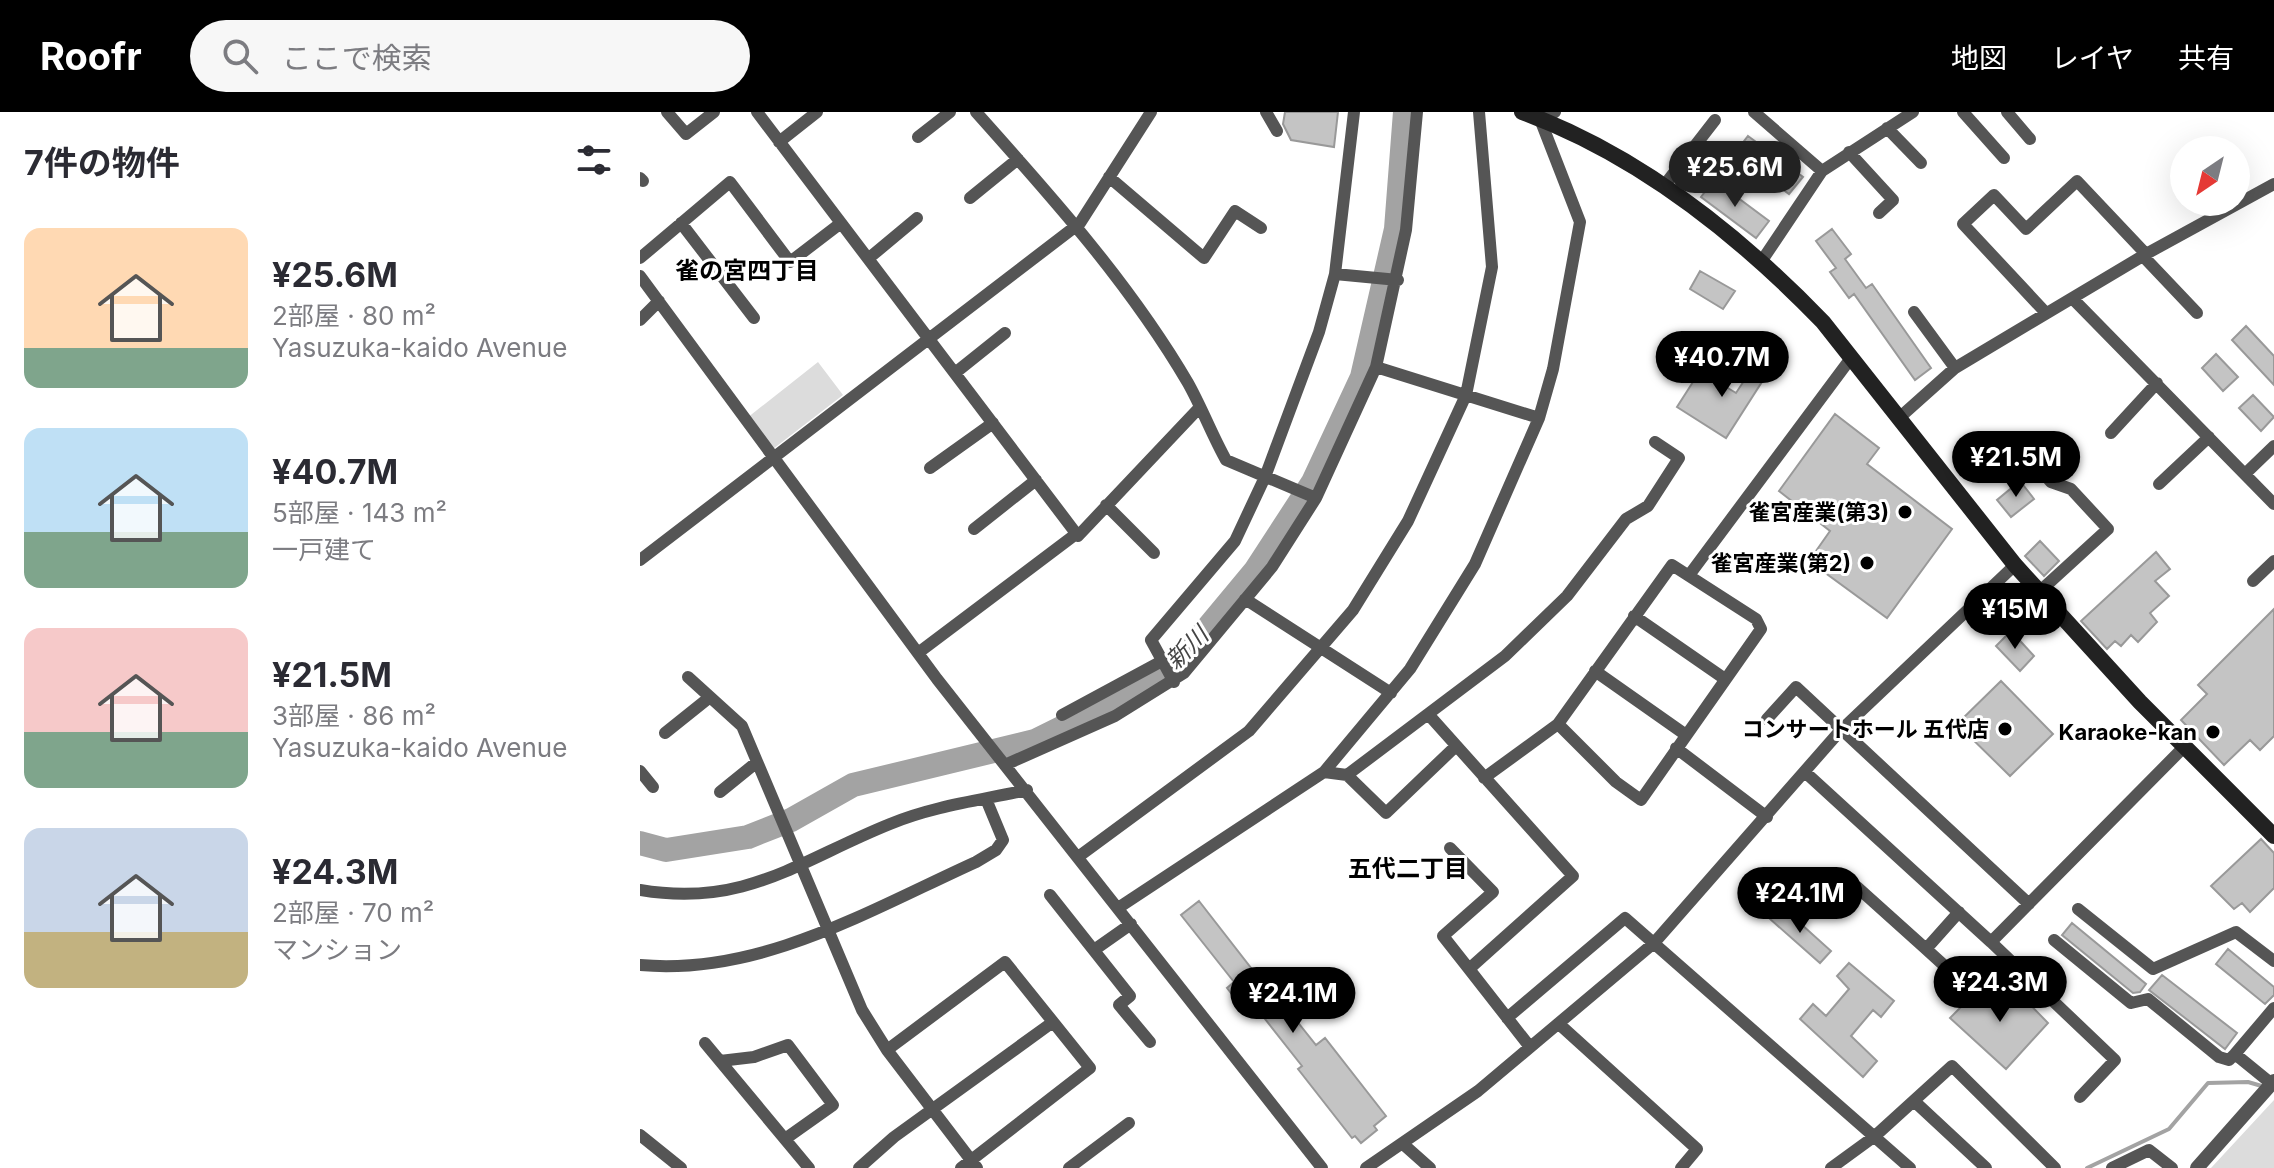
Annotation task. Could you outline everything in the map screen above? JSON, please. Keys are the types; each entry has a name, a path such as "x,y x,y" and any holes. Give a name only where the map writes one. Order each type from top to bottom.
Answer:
{"main road":[{"path":"1522,112 1548,115 1663,187 1725,231 1814,313 2015,565 2184,747 2274,836"}],"street":[{"path":"667,112 686,134 714,112"},
{"path":"757,112 1076,534"},
{"path":"779,142 817,112"},
{"path":"918,137 950,112"},
{"path":"976,112 1076,226 1157,337 1200,407 1226,460 1308,495"},
{"path":"640,560 1076,226 1151,112"},
{"path":"1266,112 1277,131"},
{"path":"1168,671 1151,640 1235,541 1265,477 1319,332 1335,274 1354,112"},
{"path":"1003,760 1115,716 1245,599 1272,567 1376,367 1406,230 1417,112"},
{"path":"1078,857 1249,731 1353,610 1402,532 1466,395 1492,267 1479,112"},
{"path":"1754,112 1822,171"},
{"path":"1761,262 1822,171 1913,112"},
{"path":"1963,112 2004,158"},
{"path":"2007,112 2030,139"},
{"path":"1118,908 1324,772 1410,669 1475,564 1539,418 1553,369 1580,222 1548,115"},
{"path":"1663,187 1715,120"},
{"path":"1887,128 1921,163"},
{"path":"1849,152 1893,200 1879,213"},
{"path":"970,198 1018,159"},
{"path":"1109,177 1204,258 1235,211 1261,228"},
{"path":"2046,313 1963,224 1994,195 2026,229 2077,181 2197,313"},
{"path":"640,258 730,182 790,262 841,223"},
{"path":"1899,418 1955,368 2145,255 2274,184"},
{"path":"869,258 917,218"},
{"path":"681,223 754,318"},
{"path":"1335,274 1395,280"},
{"path":"640,276 918,653 1322,1168"},
{"path":"2073,299 2274,504"},
{"path":"640,320 659,301"},
{"path":"1914,312 1955,368"},
{"path":"955,373 1005,333"},
{"path":"1690,574 1851,358"},
{"path":"1376,367 1539,418"},
{"path":"2111,433 2157,383"},
{"path":"918,653 1076,534 1078,536 1200,407"},
{"path":"930,468 993,423"},
{"path":"2159,484 2209,437"},
{"path":"1347,775 1505,656 1567,596 1626,519 1648,506 1679,458 1655,442"},
{"path":"2245,474 2274,446"},
{"path":"2037,466 2051,482 2071,489 2108,529 2039,592"},
{"path":"974,529 1036,480"},
{"path":"1106,505 1154,553"},
{"path":"2253,581 2274,561"},
{"path":"1484,778 1558,724 1672,565 1756,619 1761,629 1641,800 1616,782 1558,724"},
{"path":"1366,1168 1478,1091 1654,943 1840,731 2015,565"},
{"path":"1245,599 1391,693"},
{"path":"1634,616 1725,679"},
{"path":"1062,715 1168,671"},
{"path":"1595,671 1686,735"},
{"path":"688,677 742,726 862,1010 887,1050 933,1109 970,1165 1090,1068 1005,962 887,1050"},
{"path":"1767,719 1796,687 2029,904"},
{"path":"665,733 710,697"},
{"path":"1428,714 1573,876 1469,969"},
{"path":"1324,772 1347,775 1386,813 1456,746"},
{"path":"1991,942 2184,747"},
{"path":"1676,748 1767,817"},
{"path":"720,792 757,762"},
{"path":"640,771 653,787"},
{"path":"1806,773 2115,1060 2080,1097"},
{"path":"640,890 688,896 731,891 800,865 889,824 1027,790"},
{"path":"640,965 693,966 787,947 996,850 1003,840 986,799"},
{"path":"1450,848 1493,892 1443,936 1530,1047"},
{"path":"1857,887 1959,979"},
{"path":"1050,895 1130,996 1119,1005 1150,1042"},
{"path":"2078,909 2153,969 2236,932 2274,961"},
{"path":"1926,949 1959,912"},
{"path":"1507,1018 1625,918 1910,1168"},
{"path":"1094,950 1131,924"},
{"path":"2054,940 2131,1003 2148,999 2219,1057 2229,1060 2274,1008"},
{"path":"867,1165 933,1109 1053,1022"},
{"path":"1559,1024 1697,1149 1681,1168"},
{"path":"705,1043 809,1168"},
{"path":"720,1061 754,1057 788,1045 833,1105 785,1139"},
{"path":"2197,1168 2273,1082 2235,1054"},
{"path":"1831,1168 1875,1136 1952,1066 2055,1168"},
{"path":"1914,1101 1986,1168"},
{"path":"1069,1168 1129,1123"},
{"path":"640,1135 681,1168"},
{"path":"1403,1144 1430,1168"},
{"path":"2112,1168 2149,1150 2172,1168"}],"shaded area":[{"path":"818,362 843,395 773,449 747,418"},
{"path":"2274,1100 2274,1168 2211,1168"}],"building":[{"path":"1285,112 1338,112 1334,147 1291,140 1283,124"},
{"path":"1748,136 1803,177 1789,194 1735,153"},
{"path":"1714,180 1769,221 1756,238 1701,197"},
{"path":"1832,229 1851,254 1845,259 1866,288 1872,284 1931,368 1915,380 1854,294 1849,298 1830,272 1836,268 1816,241"},
{"path":"1700,271 1735,291 1723,309 1690,289"},
{"path":"2246,326 2274,356 2274,385 2232,340"},
{"path":"2216,354 2238,377 2223,391 2202,368"},
{"path":"1761,355 1774,363 1726,438 1677,407 1700,371 1736,393"},
{"path":"2253,395 2274,417 2261,431 2239,408"},
{"path":"1835,414 1879,448 1867,464 1952,529 1887,618 1809,561 1830,531 1779,491"},
{"path":"2020,481 2034,499 2011,517 1997,500"},
{"path":"2040,541 2059,561 2044,576 2025,556"},
{"path":"2156,552 2170,569 2155,581 2169,596 2150,613 2157,622 2138,642 2131,635 2121,646 2115,641 2107,649 2081,621"},
{"path":"2274,609 2274,736 2260,750 2250,740 2224,765 2181,720 2207,694 2198,685"},
{"path":"2011,631 2034,656 2020,671 1996,646"},
{"name":"コンサートホール 五代店","path":"2001,681 2053,734 2010,776 1957,724"},
{"path":"2261,839 2274,853 2274,888 2250,912 2242,903 2234,909 2211,886"},
{"path":"1199,901 1293,1022 1296,1020 1316,1045 1325,1038 1386,1116 1374,1126 1377,1130 1361,1143 1355,1136 1352,1138 1298,1069 1302,1066 1243,991 1234,997 1227,988 1234,982 1181,915"},
{"path":"1781,906 1831,951 1820,963 1770,919"},
{"path":"2072,923 2146,984 2140,992 2133,993 2062,935"},
{"path":"2228,949 2274,987 2274,995 2265,1004 2216,964"},
{"path":"1849,963 1894,1001 1881,1017 1873,1010 1851,1036 1877,1061 1863,1077 1800,1019 1813,1004 1826,1016 1849,989 1837,976"},
{"path":"2162,975 2237,1033 2225,1049 2149,990"},
{"path":"2011,985 2048,1023 2006,1069 1950,1018 1978,990 1993,1004"}],"waterway":[{"name":"新川","path":"640,843 666,850 748,837 791,820 853,785 1035,741 1138,690 1176,666 1255,571 1313,482 1362,377 1396,229 1405,112"},
{"path":"2087,1168 2169,1129 2208,1083 2248,1082 2265,1087"}],"place":[{"name":"雀宮産業(第3)","path":"1905,512"},
{"name":"雀宮産業(第2)","path":"1867,563"},
{"name":"コンサートホール 五代店","path":"2005,729"},
{"name":"Karaoke-kan","path":"2213,732"}],"district":[{"name":"雀の宮四丁目","path":"747,271"},
{"name":"五代二丁目","path":"1408,869"}]}
